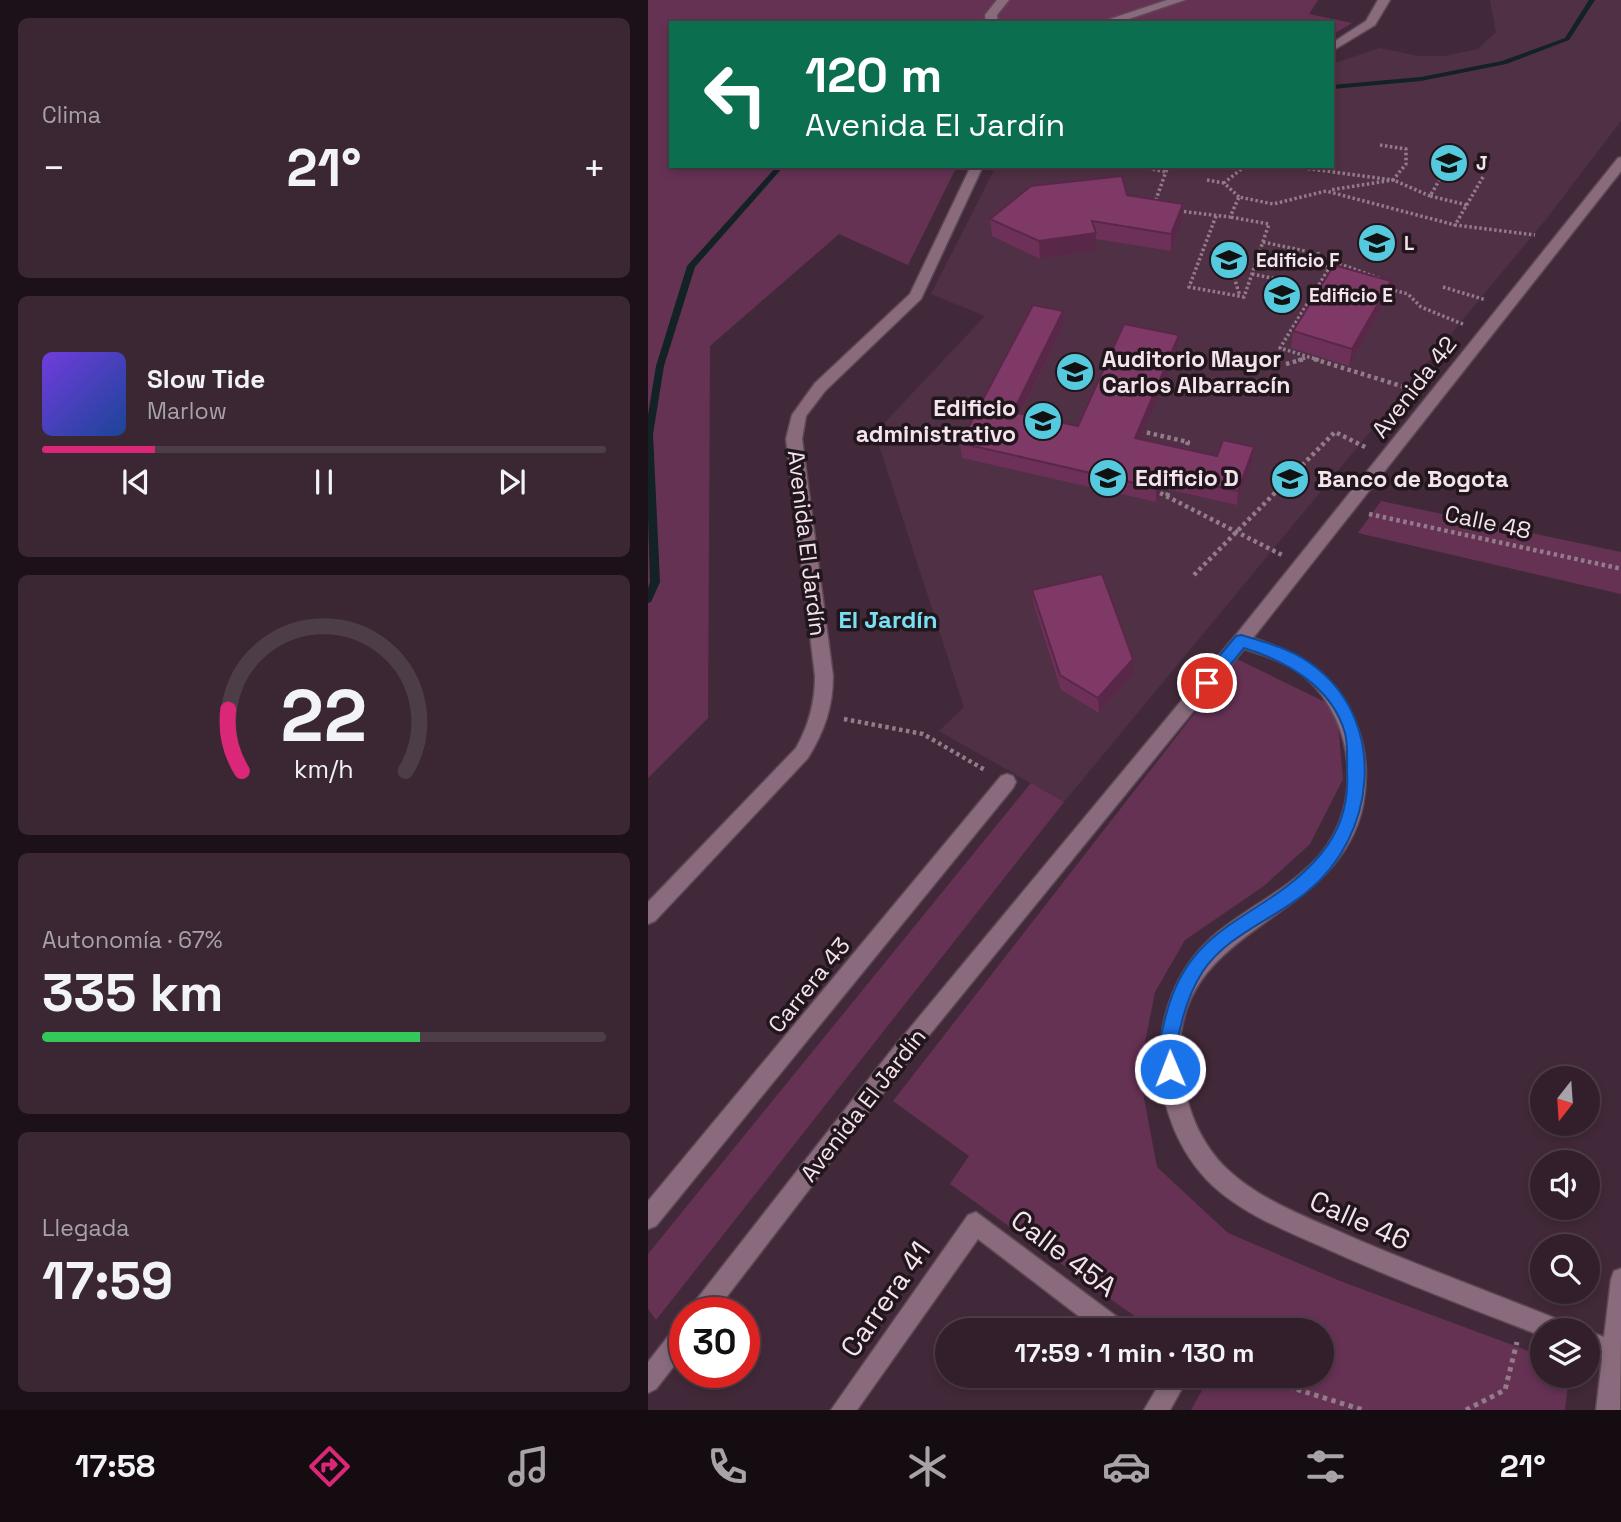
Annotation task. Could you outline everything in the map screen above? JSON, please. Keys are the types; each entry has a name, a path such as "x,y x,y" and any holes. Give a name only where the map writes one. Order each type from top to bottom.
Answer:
{"street":[{"path":"992,21 991,15 1003,0"},
{"path":"1111,21 1179,0"},
{"path":"1334,47 1371,23 1384,0"},
{"name":"Avenida 42","path":"1241,641 1622,161"},
{"name":"Avenida El Jardín","path":"648,915 802,753 822,714 824,676 794,439 799,415 820,387 916,296 977,168"},
{"name":"Avenida El Jardín","path":"713,1297 897,1059 1241,641"},
{"name":"Calle 46","path":"1241,641 1279,653 1312,673 1338,701 1354,734 1357,793 1351,818 1329,858 1303,885 1219,941 1198,963 1180,995 1167,1048 1178,1112 1194,1144 1218,1174 1245,1198 1394,1268 1530,1320"},
{"name":"Carrera 43","path":"648,1218 1007,782"},
{"name":"Calle 45A","path":"976,1223 1100,1318"},
{"name":"Carrera 41","path":"843,1410 976,1223"},
{"path":"1608,1410 1618,1353 1622,1279"},
{"path":"1600,1346 1618,1353"},
{"path":"648,1381 669,1354"},
{"path":"1156,1410 1170,1388"}],"path":[{"path":"1207,180 1224,183 1239,197 1273,204 1326,191 1393,180 1406,164 1406,149 1380,145"},
{"path":"1147,168 1166,172"},
{"path":"1166,210 1153,208 1167,168"},
{"path":"1224,183 1243,168"},
{"path":"1303,168 1393,180 1430,196 1467,205"},
{"path":"1455,225 1483,177"},
{"path":"1430,196 1440,179"},
{"path":"1326,191 1455,225 1560,239"},
{"path":"1230,217 1239,197"},
{"path":"1178,211 1230,217 1269,224 1244,296 1189,287 1216,216"},
{"path":"1263,242 1319,254 1328,270 1339,274"},
{"path":"1377,295 1388,281 1339,264 1328,270 1280,348 1436,396"},
{"path":"1252,274 1277,279 1274,286"},
{"path":"1234,277 1240,296"},
{"path":"1384,287 1408,294 1421,307 1485,334"},
{"path":"1443,288 1507,306"},
{"path":"1289,334 1298,337"},
{"path":"1286,364 1310,357"},
{"path":"1138,431 1188,442 1180,464"},
{"path":"1194,575 1335,432 1387,458"},
{"path":"1167,496 1171,485"},
{"path":"1160,493 1301,565"},
{"name":"Calle 48","path":"1347,509 1622,569"},
{"path":"822,714 923,734 1007,782"},
{"path":"1466,1410 1505,1390 1522,1317"},
{"path":"1292,1388 1363,1410"}],"shaded area":[{"path":"648,0 1318,0 1309,14 1352,23 1334,34 1334,21 669,21 669,168 956,168 908,265 839,234 710,346 708,718 648,778"},
{"path":"1490,0 1621,0 1621,121 1547,218 1064,802 939,731 964,707 875,433 985,316 931,294 995,168 1334,168 1334,63 1380,48 1418,56 1444,56 1478,49 1496,32"},
{"path":"1381,501 1621,552 1621,594 1358,533"},
{"path":"1237,659 1327,703 1338,723 1343,779 1310,844 1264,886 1185,940 1155,992 1139,1072 1157,1167 1228,1233 1340,1281 1530,1352 1530,1388 1568,1388 1565,1410 1191,1410 1203,1388 1334,1388 1334,1318 1137,1318 950,1184 969,1156 893,1101"},
{"path":"1031,783 1064,802 674,1297 669,1297 669,1303 656,1320 648,1309 648,1254"}],"building":[{"path":"1122,176 1127,195 1183,204 1171,234 1092,221 1096,233 1039,241 990,219 1031,186"},
{"path":"1334,265 1391,281 1352,349 1293,331"},
{"path":"1033,305 1063,311 1013,412 1078,426 1124,324 1179,335 1135,438 1217,456 1223,440 1254,447 1238,491 1162,474 1156,488 960,443"},
{"path":"1102,574 1133,659 1098,698 1060,675 1032,590"}],"waterway":[{"path":"1334,87 1421,79 1504,63 1567,39 1592,0"},
{"path":"648,599 655,582 649,434 660,366 691,266 779,168"}],"place":[{"name":"J","path":"1449,163"},
{"name":"L","path":"1377,243"},
{"name":"Edificio F","path":"1229,260"},
{"name":"Edificio E","path":"1282,295"},
{"name":"Auditorio Mayor Carlos Albarracín","path":"1075,372"},
{"name":"Edificio administrativo","path":"1043,421"},
{"name":"Edificio D","path":"1108,478"},
{"name":"Banco de Bogota","path":"1290,479"}],"district":[{"name":"El Jardín","path":"888,619"}],"route":[{"path":"1170,1069 1167,1048 1180,995 1198,963 1219,941 1303,885 1329,858 1351,818 1357,793 1354,734 1338,701 1312,673 1279,653 1241,641 1207,683"}]}
